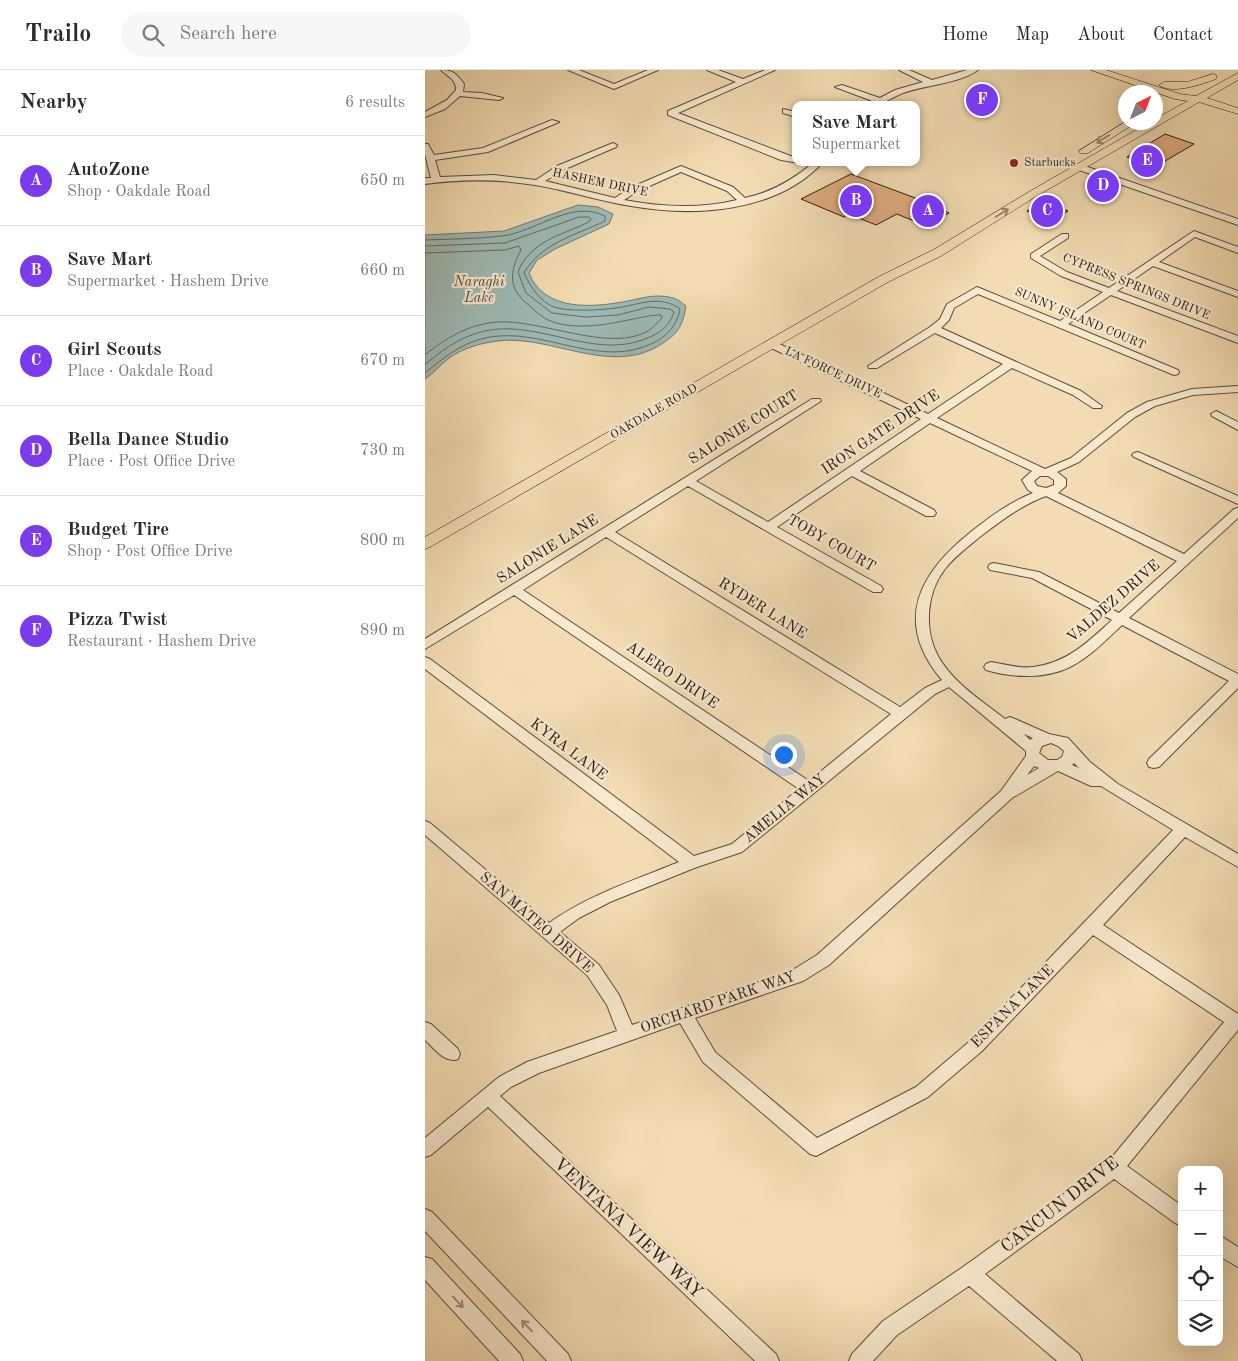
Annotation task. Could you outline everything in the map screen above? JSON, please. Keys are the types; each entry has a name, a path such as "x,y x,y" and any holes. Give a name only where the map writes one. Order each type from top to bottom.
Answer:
{"main road":[{"path":"1096,70 1238,111"},
{"path":"1114,70 1164,86 1183,95"},
{"path":"1085,71 1128,85"},
{"path":"1163,100 1183,95 1222,71"},
{"path":"1164,86 1187,85 1213,76"},
{"name":"OAKDALE ROAD","path":"425,544 884,279 937,253 1079,167 1238,76"},
{"name":"OAKDALE ROAD","path":"884,279 926,248 1119,130"},
{"path":"937,253 950,240 979,221 978,216"}],"street":[{"path":"425,115 443,108 459,94 461,85 459,81 445,70"},
{"path":"572,70 613,86 654,70"},
{"path":"711,70 743,82"},
{"path":"771,70 671,113 792,160"},
{"path":"903,70 929,82"},
{"path":"881,101 905,88 956,77 974,70"},
{"path":"839,87 872,101"},
{"path":"459,94 499,98"},
{"path":"786,111 792,113"},
{"path":"431,158 491,148 555,122"},
{"path":"537,182 561,168 613,145"},
{"path":"425,146 431,158 436,180"},
{"name":"HASHEM DRIVE","path":"425,181 491,178 537,182 617,201 655,207 686,208 743,202 768,195 791,185 807,175 815,166"},
{"path":"1079,167 1238,222"},
{"path":"617,201 633,190 681,168 730,189 743,202"},
{"path":"1061,325 1194,234 1238,250"},
{"name":"CYPRESS SPRINGS DRIVE","path":"1065,236 1034,256 1064,274 1237,340"},
{"path":"1152,263 1238,294"},
{"path":"873,366 935,329 944,320 950,306 977,290"},
{"name":"SUNNY ISLAND COURT","path":"977,290 1175,372"},
{"path":"935,329 1077,393 1097,406"},
{"name":"LA FORCE DRIVE","path":"771,344 1044,473 1054,475 1083,508"},
{"name":"IRON GATE DRIVE","path":"769,527 1011,364"},
{"path":"1012,507 1033,475 1044,473 1075,460 1131,415 1151,404 1192,392 1238,389"},
{"name":"SALONIE COURT","path":"688,481 816,401"},
{"path":"1216,414 1238,427"},
{"name":"LA FORCE DRIVE","path":"1003,454 1022,471 1032,488 1083,508 1186,560"},
{"path":"1138,455 1238,500"},
{"path":"1075,460 1055,490 1012,507 954,554 937,572 928,587 924,603 924,637 939,668 950,681 989,713 1032,753 1040,763 1056,766 1113,788"},
{"path":"852,471 930,513"},
{"name":"TOBY COURT","path":"688,481 877,589"},
{"name":"SALONIE LANE","path":"425,645 688,481"},
{"name":"VALDEZ DRIVE","path":"991,667 1032,672 1065,664 1088,650 1238,512"},
{"name":"RYDER LANE","path":"606,532 901,714"},
{"path":"994,567 1035,575 1238,680 1154,763"},
{"name":"ALERO DRIVE","path":"515,590 811,789"},
{"name":"KYRA LANE","path":"425,662 692,863"},
{"name":"AMELIA WAY","path":"548,932 573,914 605,898 692,863 737,848 901,714 930,692 950,681"},
{"path":"989,713 1046,738 1063,742 1085,766 1113,788 1238,861"},
{"path":"1032,753 1036,742 1046,738"},
{"path":"1056,766 1069,760 1071,750"},
{"name":"ORCHARD PARK WAY","path":"1007,794 1032,753"},
{"name":"ORCHARD PARK WAY","path":"425,1149 505,1082 533,1067 797,976 823,960 1007,794 1056,766"},
{"name":"SAN MATEO DRIVE","path":"425,827 593,970 609,991 620,1012 627,1034"},
{"name":"ESPANA LANE","path":"685,1016 709,1057 815,1148 921,1092 976,1046 1183,829"},
{"path":"1092,926 1237,1022"},
{"name":"CANCUN DRIVE","path":"859,1361 890,1328 970,1274 1113,1168 1237,1022"},
{"path":"425,1029 452,1054"},
{"name":"VENTANA VIEW WAY","path":"488,1096 769,1361"},
{"path":"1113,1168 1178,1214"},
{"path":"425,1218 561,1361"},
{"path":"1223,1247 1238,1258"},
{"path":"425,1266 513,1361"},
{"path":"970,1274 1072,1361"}],"water":[{"name":"Naraghi Lake","path":"578,205 598,207 613,214 609,224 555,249 537,260 529,273 535,285 554,299 578,305 603,305 651,296 666,296 680,301 686,306 682,323 677,332 663,343 644,353 623,356 603,356 539,343 518,341 485,343 453,355 425,379 425,235 504,231"}],"building":[{"path":"1165,134 1194,144 1155,167 1127,157"},
{"path":"851,174 942,208 940,209 949,213 926,226 897,214 876,225 849,214 844,217 801,199"},
{"path":"1042,202 1068,211 1053,221 1027,211"}],"place":[{"name":"Pizza Twist","path":"982,100"},
{"name":"Budget Tire","path":"1147,161"},
{"name":"Starbucks","path":"1014,163"},
{"name":"Bella Dance Studio","path":"1103,186"},
{"name":"Save Mart","path":"856,201"},
{"name":"AutoZone","path":"928,211"},
{"name":"Girl Scouts","path":"1047,211"}]}
